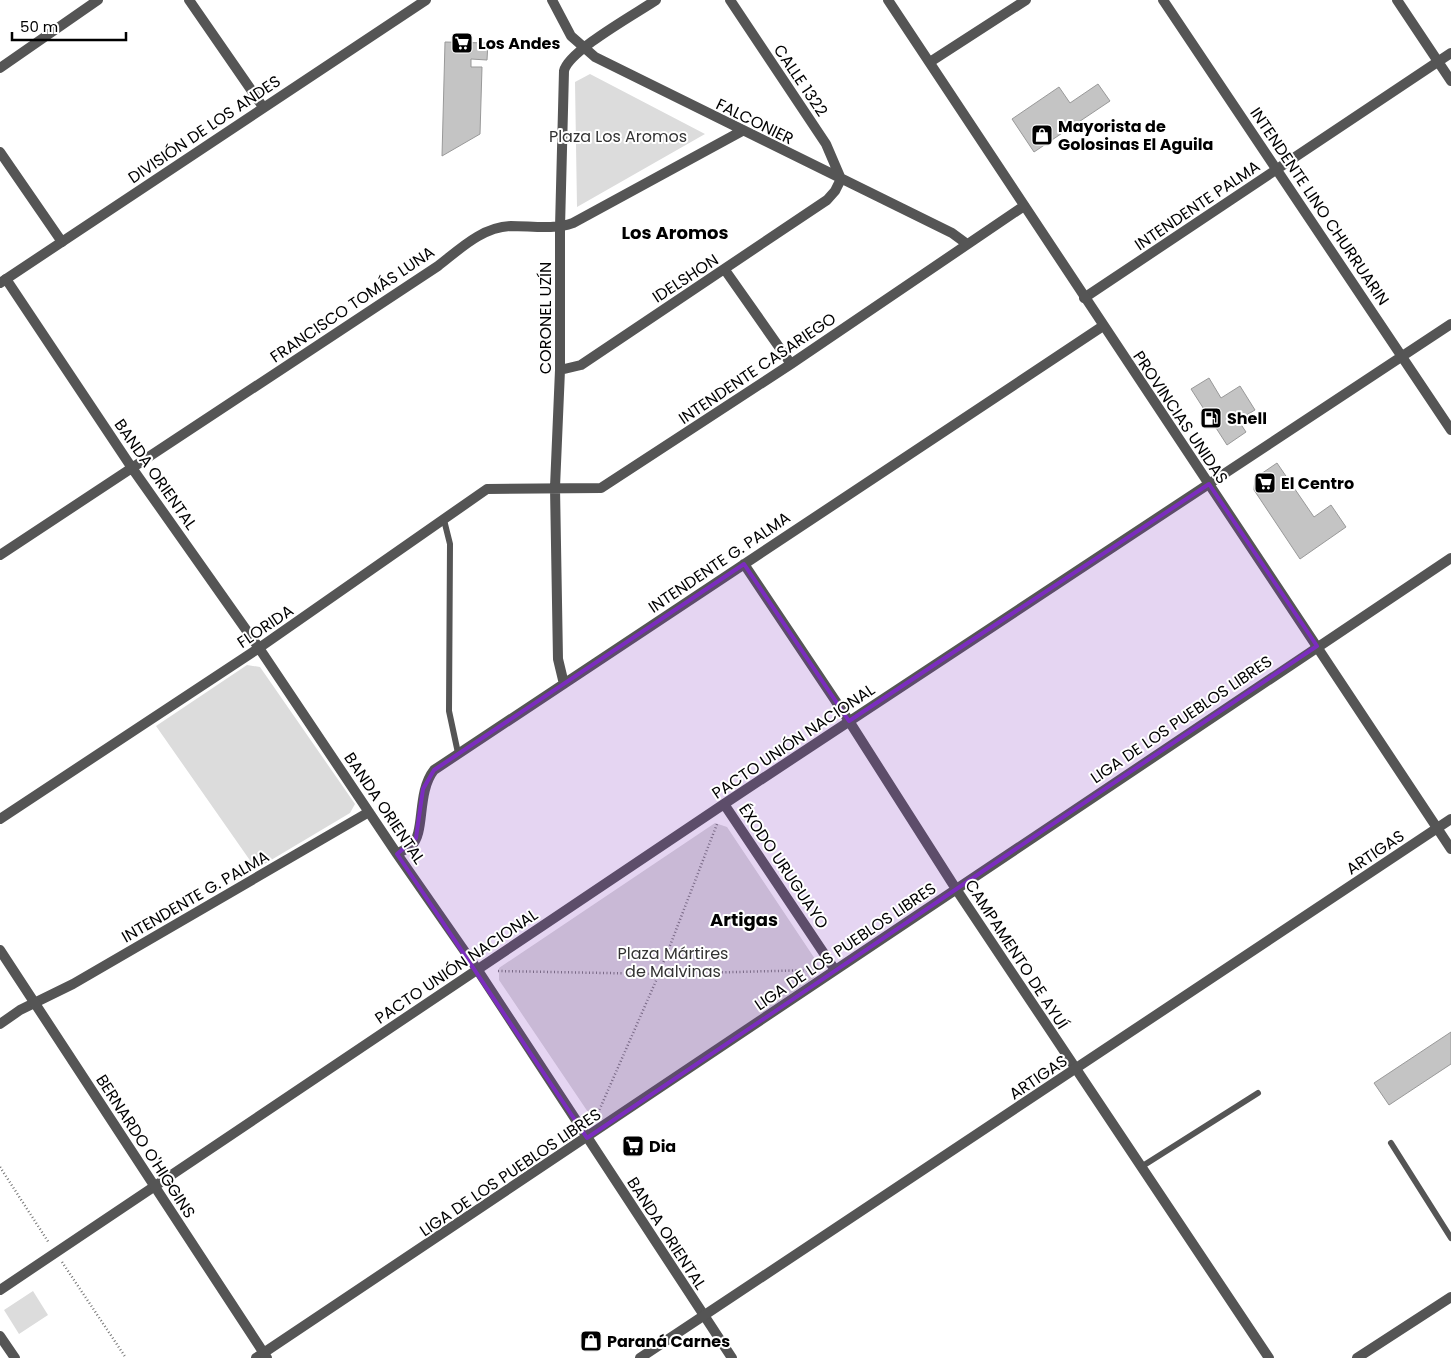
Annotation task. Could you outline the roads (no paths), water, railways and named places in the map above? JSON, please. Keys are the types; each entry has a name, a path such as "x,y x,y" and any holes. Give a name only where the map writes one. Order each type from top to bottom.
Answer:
{"street":[{"path":"0,68 98,0"},
{"path":"189,0 263,107"},
{"name":"DIVISIÓN DE LOS ANDES","path":"3,281 426,0"},
{"name":"FALCONIER","path":"552,0 571,36 595,57 952,233 967,244"},
{"name":"CORONEL UZÍN","path":"564,684 558,659 555,487 560,370 560,228 564,71 571,57 656,0"},
{"name":"CALLE 1322","path":"730,0 826,144 841,179"},
{"name":"PROVINCIAS UNIDAS","path":"888,0 1451,849"},
{"path":"930,62 1026,0"},
{"name":"INTENDENTE LINO CHURRUARIN","path":"1164,0 1451,430"},
{"path":"1397,0 1451,81"},
{"name":"INTENDENTE PALMA","path":"1084,298 1451,53"},
{"path":"560,228 742,131"},
{"path":"0,152 62,242"},
{"name":"IDELSHON","path":"560,370 581,365 725,270 827,200 841,179"},
{"path":"967,244 1024,206"},
{"name":"FRANCISCO TOMÁS LUNA","path":"0,555 438,266 480,235 493,229 510,226 560,228"},
{"name":"INTENDENTE CASARIEGO","path":"555,487 587,490 601,488 790,364 967,244"},
{"path":"725,270 790,364"},
{"name":"BANDA ORIENTAL","path":"3,281 132,468 260,648 397,854 477,969 732,1358"},
{"name":"PACTO UNIÓN NACIONAL","path":"0,1290 724,804 1451,324"},
{"name":"INTENDENTE G. PALMA","path":"397,854 412,845 416,838 423,789 434,770 1103,326"},
{"name":"FLORIDA","path":"0,820 260,648 444,520 476,494 487,489 555,487"},
{"name":"LIGA DE LOS PUEBLOS LIBRES","path":"263,1356 1317,646 1451,558"},
{"name":"CAMPAMENTO DE AYUÍ","path":"744,564 849,721 956,889 1269,1358"},
{"name":"ÉXODO URUGUAYO","path":"724,804 835,970"},
{"name":"INTENDENTE G. PALMA","path":"0,1024 34,1003 73,984 369,812"},
{"name":"ARTIGAS","path":"640,1358 1451,819"},
{"name":"BERNARDO O'HIGGINS","path":"0,950 263,1356"},
{"path":"1357,1358 1451,1297"},
{"path":"0,1336 15,1358"}],"lane":[{"path":"444,520 450,544 449,711 458,753"},
{"path":"1141,1167 1258,1093"},
{"path":"1390,1143 1451,1238"}],"place":[{"name":"Los Andes","path":"462,43"},
{"name":"Mayorista de Golosinas El Aguila","path":"1042,135"},
{"name":"Shell","path":"1211,418"},
{"name":"El Centro","path":"1265,483"},
{"name":"Dia","path":"633,1146"},
{"name":"Paraná Carnes","path":"591,1341"}],"district":[{"name":"Los Aromos","path":"675,233"},
{"name":"Artigas","path":"744,920"}],"park label":[{"name":"Plaza Los Aromos","path":"618,136"},
{"name":"Plaza Mártires de Malvinas","path":"673,962"}]}
